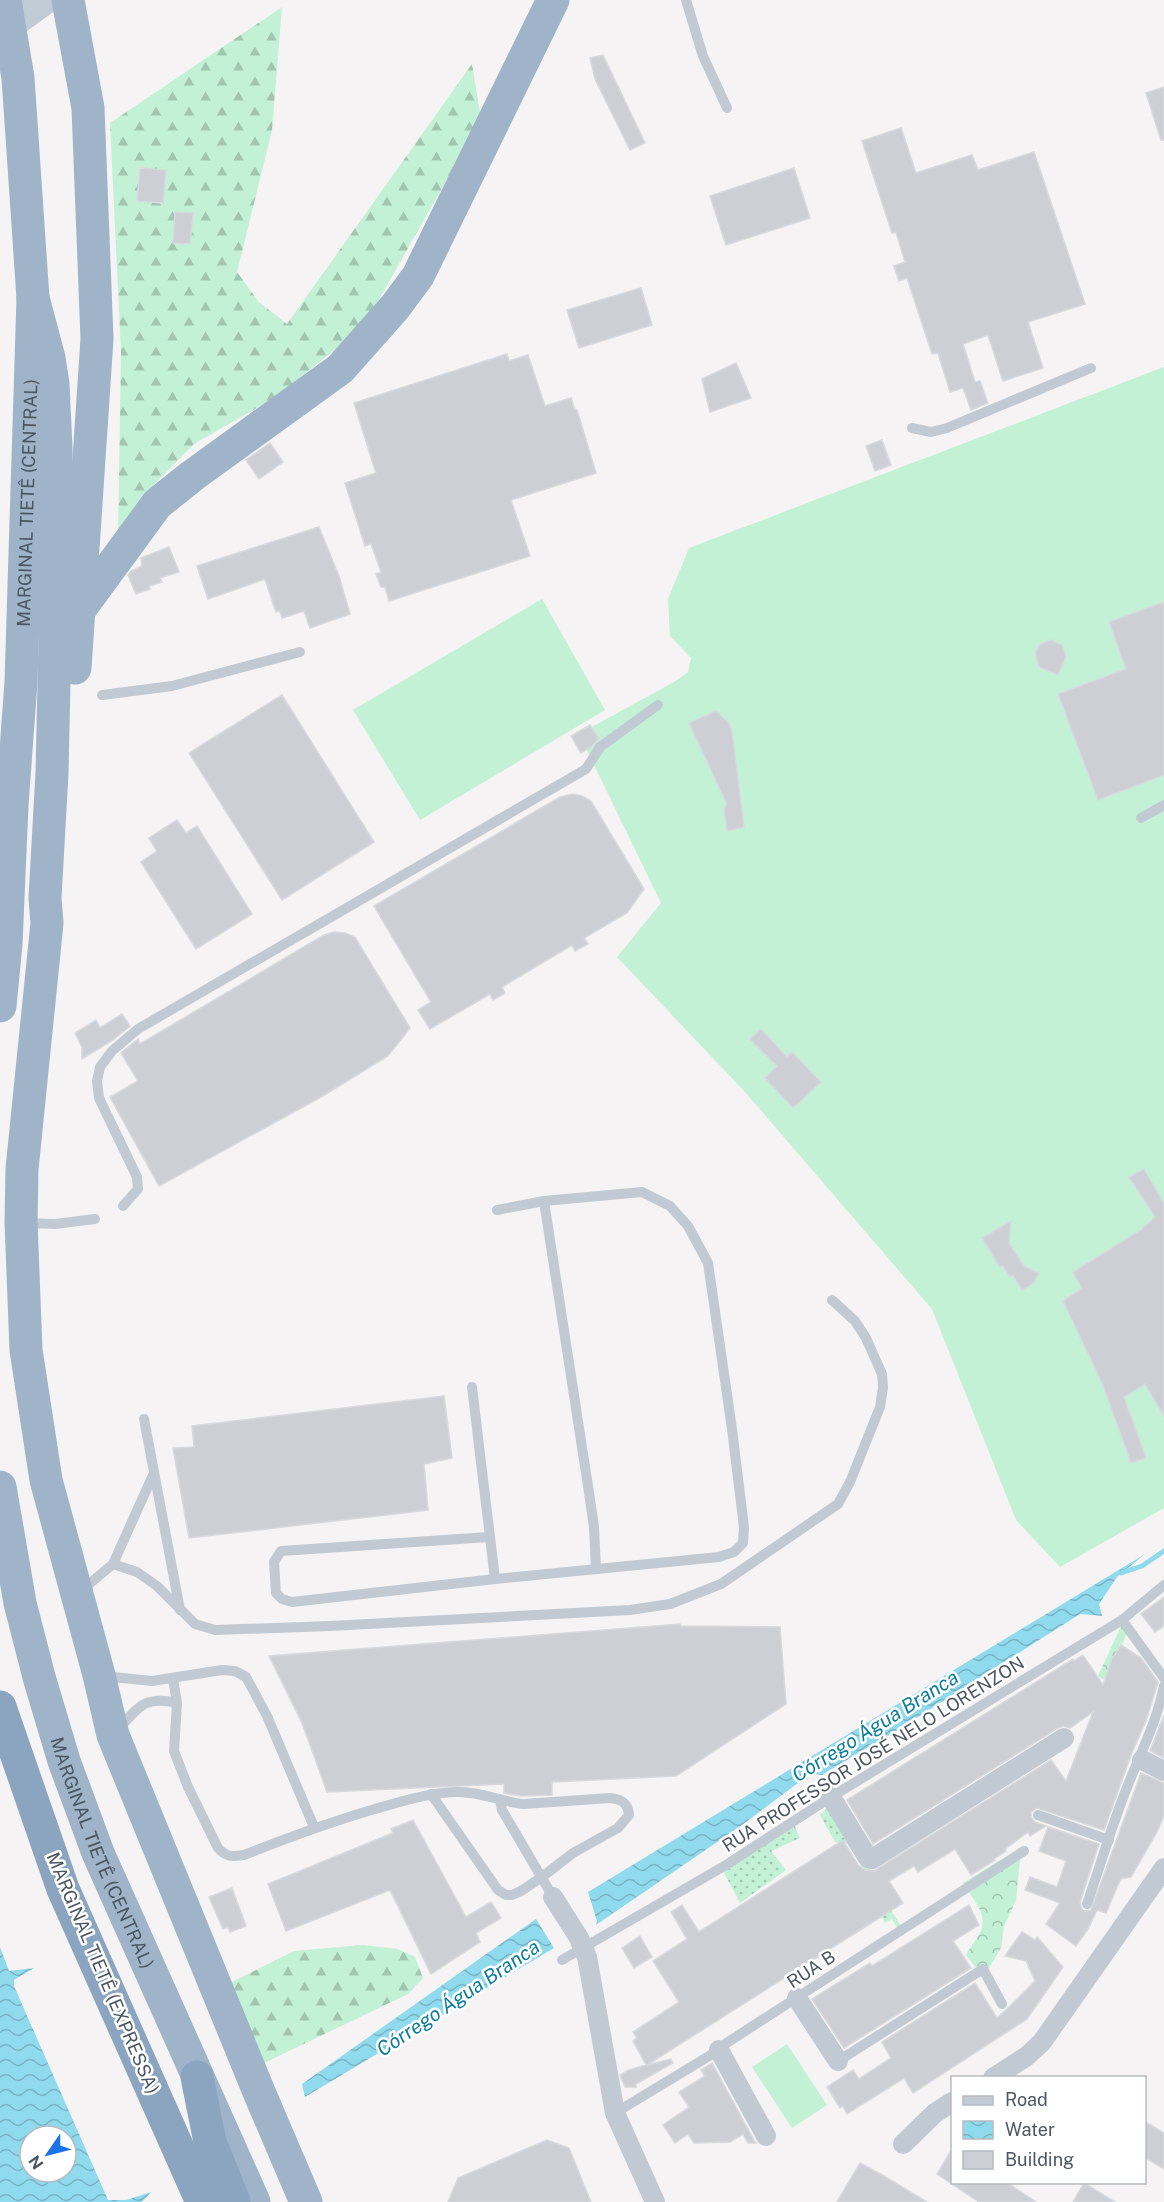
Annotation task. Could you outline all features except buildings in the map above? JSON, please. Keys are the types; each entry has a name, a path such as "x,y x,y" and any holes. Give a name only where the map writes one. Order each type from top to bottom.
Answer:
{"highway":[{"name":"MARGINAL TIETÊ (CENTRAL)","path":"0,1006 6,944 12,805 21,682 33,298 18,78 5,0"},
{"path":"47,923 55,898 57,880 80,609 97,339 88,108 68,0"},
{"path":"80,609 157,504 340,369 395,307 418,276 553,0"},
{"path":"33,298 49,358 53,384 57,547 52,773 45,898 47,923 22,1169 21,1222 26,1350 46,1480 99,1675 113,1736 306,2202"},
{"name":"MARGINAL TIETÊ (CENTRAL)","path":"0,1487 20,1603 64,1761 98,1853 254,2202"},
{"name":"MARGINAL TIETÊ (EXPRESSA)","path":"0,1707 63,1889 202,2202"},
{"path":"198,2077 210,2142 234,2202"}],"main road":[{"path":"0,33 46,0"}],"street":[{"path":"831,1797 868,1858 872,1859 1064,1738"},
{"path":"1142,1760 1164,1771"},
{"path":"996,2076 1028,2056 1042,2042 1164,1868"},
{"path":"553,1897 584,1948 591,1974 615,2113 655,2202"},
{"path":"797,1998 835,2063"},
{"path":"719,2050 766,2136"},
{"path":"903,2144 935,2113 951,2103"}],"lane":[{"path":"686,0 704,56 728,108"},
{"path":"912,428 931,432 947,428 1091,369"},
{"path":"102,695 171,686 300,651"},
{"path":"123,1206 138,1190 137,1177 99,1098 97,1081 100,1067 112,1051 138,1029 586,769 600,747 658,705"},
{"path":"1141,818 1164,805"},
{"path":"489,1537 281,1551 274,1562 276,1593 282,1599 292,1602 719,1557 734,1552 743,1543 744,1527 715,1301 708,1263 688,1226 670,1206 642,1192 544,1201 497,1210"},
{"path":"544,1201 588,1486 596,1569"},
{"path":"21,1222 55,1224 95,1219"},
{"path":"113,1564 137,1572 157,1586 195,1624 215,1630 630,1611 670,1604 721,1584 838,1503 850,1482 880,1407 883,1388 882,1374 866,1338 855,1321 832,1300"},
{"path":"472,1387 495,1579"},
{"path":"144,1419 180,1610"},
{"path":"77,1594 113,1564 153,1475"},
{"name":"RUA PROFESSOR JOSÉ NELO LORENZON","path":"562,1960 726,1865 831,1797 1122,1620 1164,1585"},
{"path":"1122,1620 1164,1678"},
{"path":"99,1675 152,1681 222,1670 235,1671 246,1677 267,1716 314,1827"},
{"path":"173,1678 177,1703 174,1751 198,1807 218,1848 224,1855 233,1857 244,1855 314,1827 431,1794 459,1792 481,1794 500,1801 531,1803 610,1798 619,1799 629,1808 629,1815 618,1828 573,1853 542,1877 512,1895 506,1895 498,1890 431,1794"},
{"path":"1087,1904 1127,1787 1148,1740 1163,1697 1164,1686"},
{"path":"113,1736 132,1714 147,1702 154,1699 177,1703"},
{"path":"500,1801 502,1810 553,1897"},
{"path":"1038,1815 1109,1840"},
{"name":"RUA B","path":"615,2113 719,2050 1024,1851"},
{"path":"835,2063 983,1969 1002,2004"}],"green space":[{"path":"282,7 272,130 237,272 259,302 287,324 472,64 481,119 364,326 276,397 194,444 147,492 118,536 121,352 110,123"},
{"path":"1164,367 1164,1508 1060,1567 1016,1520 932,1309 745,1092 617,957 661,903 579,734 688,672 691,658 670,636 668,599 689,548"},
{"path":"542,599 605,710 420,820 353,710"},
{"path":"1121,1626 1128,1632 1104,1680 1098,1676"},
{"path":"828,1807 871,1862 870,1878 903,1929 899,1931 892,1919 885,1923 879,1910 860,1884 861,1861 850,1844 835,1842 820,1815"},
{"path":"794,1824 800,1838 771,1851 786,1870 740,1903 722,1869"},
{"path":"1021,1850 1016,1900 1004,1927 1001,1948 988,1970 980,1973 966,1955 979,1935 983,1920 979,1908 963,1883"},
{"path":"363,1945 398,1949 415,1957 423,1978 408,1994 260,2065 228,1984 294,1951"},
{"path":"787,2044 827,2105 792,2128 752,2067"}],"water":[{"path":"1145,1554 1117,1577 1099,1604 1102,1616 1080,1614 822,1775 810,1774 742,1825 596,1925 597,1921 588,1892"},
{"path":"536,1919 554,1948 305,2097 302,2084"},
{"path":"0,1947 9,1971 34,1968 14,1980 14,1986 75,2124 18,2124 18,2184 78,2184 78,2132 108,2200 126,2200 151,2192 142,2202 0,2202"}],"waterway":[{"name":"Córrego Água Branca","path":"1121,1573 1142,1566 1164,1551"}]}
